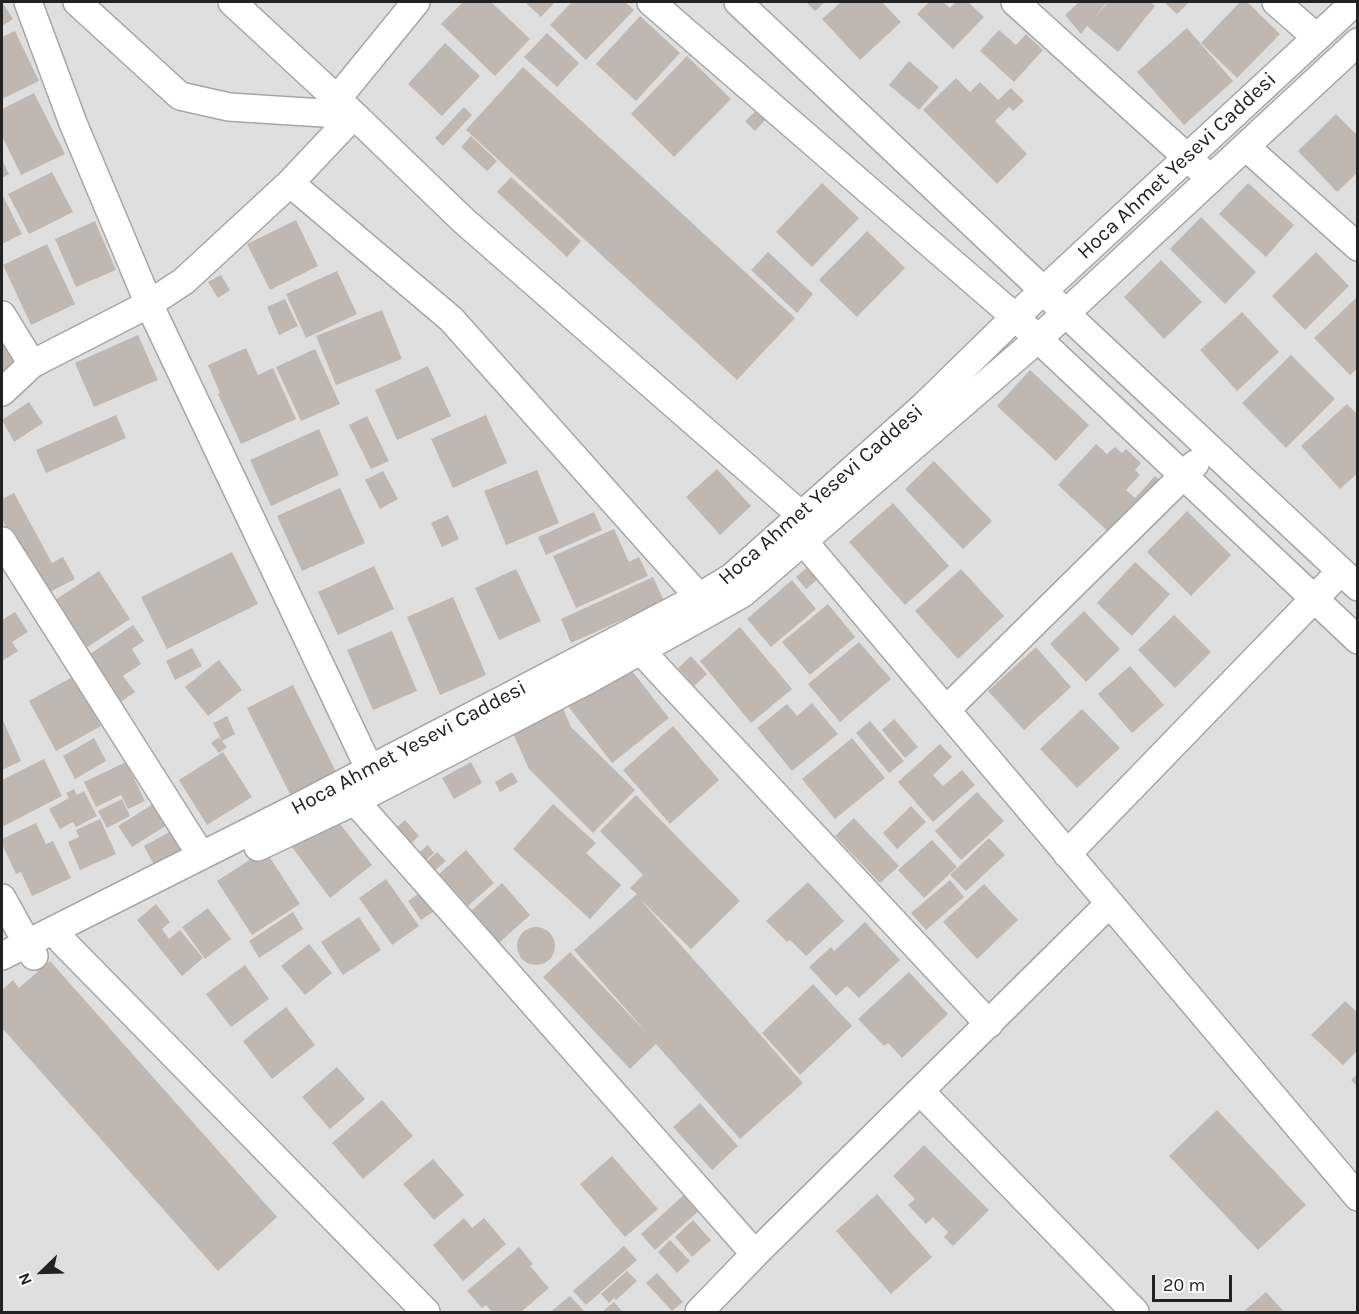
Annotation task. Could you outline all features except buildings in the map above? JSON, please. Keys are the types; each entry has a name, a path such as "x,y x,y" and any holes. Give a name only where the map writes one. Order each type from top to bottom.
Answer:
{"street":[{"path":"27,2 73,123 149,304 369,768"},
{"path":"77,2 180,96 229,106 345,107"},
{"path":"232,2 464,221 803,529 946,710 1358,1197"},
{"path":"2,392 32,363 149,304 184,281 290,183 416,2"},
{"path":"651,2 1015,317 1358,639"},
{"path":"738,2 1349,579 1314,599 1066,854"},
{"path":"1015,2 1210,178"},
{"path":"1276,2 1316,37"},
{"name":"Hoca Ahmet Yesevi Caddesi","path":"2,956 62,941 355,801 641,651 742,594 925,405 1015,317 1355,2"},
{"name":"Hoca Ahmet Yesevi Caddesi","path":"2,974 31,950 201,855 699,597 803,529 1038,339 1358,42"},
{"path":"1246,147 1358,246"},
{"path":"290,183 451,319 699,597"},
{"path":"2,315 32,363"},
{"path":"946,710 1211,448"},
{"path":"2,541 201,855"},
{"path":"641,651 989,1024"},
{"path":"355,801 754,1254"},
{"path":"2,898 31,950"},
{"path":"699,1312 754,1254 1108,904"},
{"path":"62,941 426,1312"},
{"path":"920,1091 1135,1312"}],"shaded area":[{"path":"2,2 1357,2 1357,1312 2,1312"}]}
